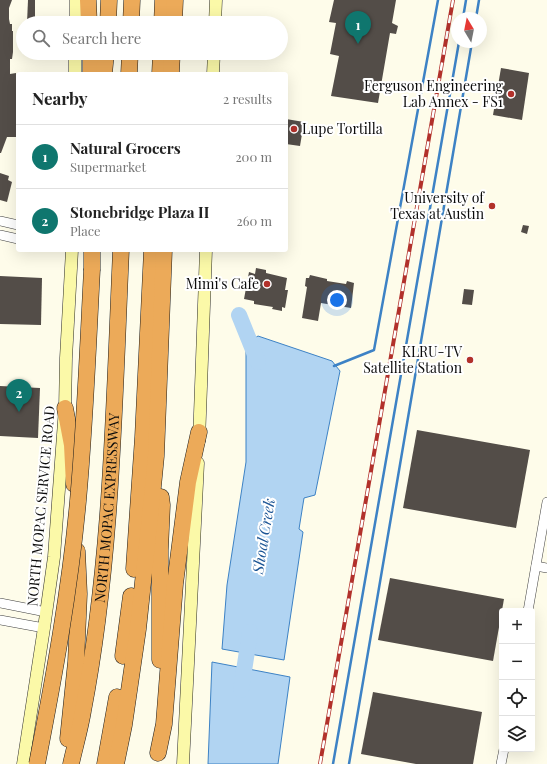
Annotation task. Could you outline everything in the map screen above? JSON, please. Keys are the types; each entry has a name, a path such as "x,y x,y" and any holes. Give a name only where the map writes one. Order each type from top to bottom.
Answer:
{"highway":[{"path":"88,0 89,16"},
{"path":"108,16 109,0"},
{"path":"131,16 132,0"},
{"path":"140,16 141,0"},
{"path":"162,16 163,0"},
{"path":"174,16 175,0"},
{"path":"91,60 92,72"},
{"path":"104,72 105,60"},
{"path":"129,72 130,60"},
{"path":"138,72 139,60"},
{"path":"160,72 161,60"},
{"path":"171,72 172,60"},
{"path":"36,764 62,628 78,502 92,252"},
{"name":"NORTH MOPAC EXPRESSWAY","path":"71,764 87,690 97,620 103,562 111,459 121,252"},
{"path":"83,764 105,627 116,522 130,252"},
{"path":"105,764 121,670 138,521 152,252"},
{"path":"116,764 124,725 138,629 156,456 164,252"},
{"path":"65,408 72,445 79,594 76,662 66,764"},
{"path":"158,758 164,724 176,584 188,482 199,432"},
{"path":"156,456 162,505 160,550 158,758"}],"main road":[{"path":"76,0 76,16"},
{"path":"215,16 216,0"},
{"path":"75,60 75,72"},
{"path":"213,72 214,60"},
{"name":"NORTH MOPAC SERVICE ROAD","path":"23,764 54,557 65,408 66,358 72,252"},
{"path":"183,764 206,252"}],"street":[{"path":"0,221 16,225"},
{"path":"0,235 16,239"},
{"path":"529,608 547,502"},
{"path":"536,566 547,568"},
{"path":"0,603 46,612"},
{"path":"0,620 44,628"},
{"path":"501,764 503,752"}],"water":[{"path":"258,336 332,361 340,371 315,495 304,498 299,529 303,532 284,660 222,649 227,585 246,462 246,344"},
{"path":"212,662 290,677 278,764 208,764"}],"building":[{"path":"0,0 12,0 9,8 9,19 10,24 12,24 13,31 13,52 12,59 10,59 10,74 16,73 16,137 7,137 1,153 0,153"},
{"path":"28,0 35,0 35,16 27,16"},
{"path":"334,0 396,0 392,23 398,26 396,34 390,33 378,103 331,96 339,56 330,54 336,23 329,22"},
{"name":"Ferguson Engineering Lab Annex - FS1","path":"501,68 529,73 522,120 493,115"},
{"name":"Lupe Tortilla","path":"288,119 304,122 300,146 288,144"},
{"path":"0,173 9,176 8,180 12,182 7,202 0,200"},
{"path":"523,225 529,226 527,234 521,232"},
{"name":"Mimi's Cafe","path":"256,268 266,270 266,273 287,278 285,290 288,290 285,308 282,307 282,311 272,309 273,307 254,304 254,301 244,299 249,272 255,274"},
{"path":"310,275 327,279 327,281 346,284 347,281 354,283 351,308 321,303 318,321 302,318 307,287 305,286 306,278 309,278"},
{"path":"0,276 42,278 41,325 0,324"},
{"path":"464,289 474,290 472,305 462,304"},
{"path":"0,386 40,388 38,438 0,436"},
{"path":"417,430 530,450 516,528 403,508"},
{"path":"390,578 504,599 502,608 499,608 499,627 493,661 378,640"},
{"path":"373,692 482,712 473,764 416,764 361,754"}],"waterway":[{"path":"334,366 374,350 438,0"},
{"path":"464,12 466,0"},
{"path":"477,12 479,0"},
{"path":"333,764 458,48"},
{"path":"349,764 471,48"},
{"name":"Shoal Creek","path":"239,315 258,362"},
{"name":"Shoal Creek","path":"241,690 250,632"}],"railway":[{"path":"320,764 453,0"}],"place":[{"name":"Natural Grocers","path":"358,44"},
{"name":"Ferguson Engineering Lab Annex - FS1","path":"511,94"},
{"name":"Lupe Tortilla","path":"294,129"},
{"name":"University of Texas at Austin","path":"492,206"},
{"name":"Mimi's Cafe","path":"267,284"},
{"name":"KLRU-TV Satellite Station","path":"470,360"},
{"name":"Stonebridge Plaza II","path":"19,412"}]}
